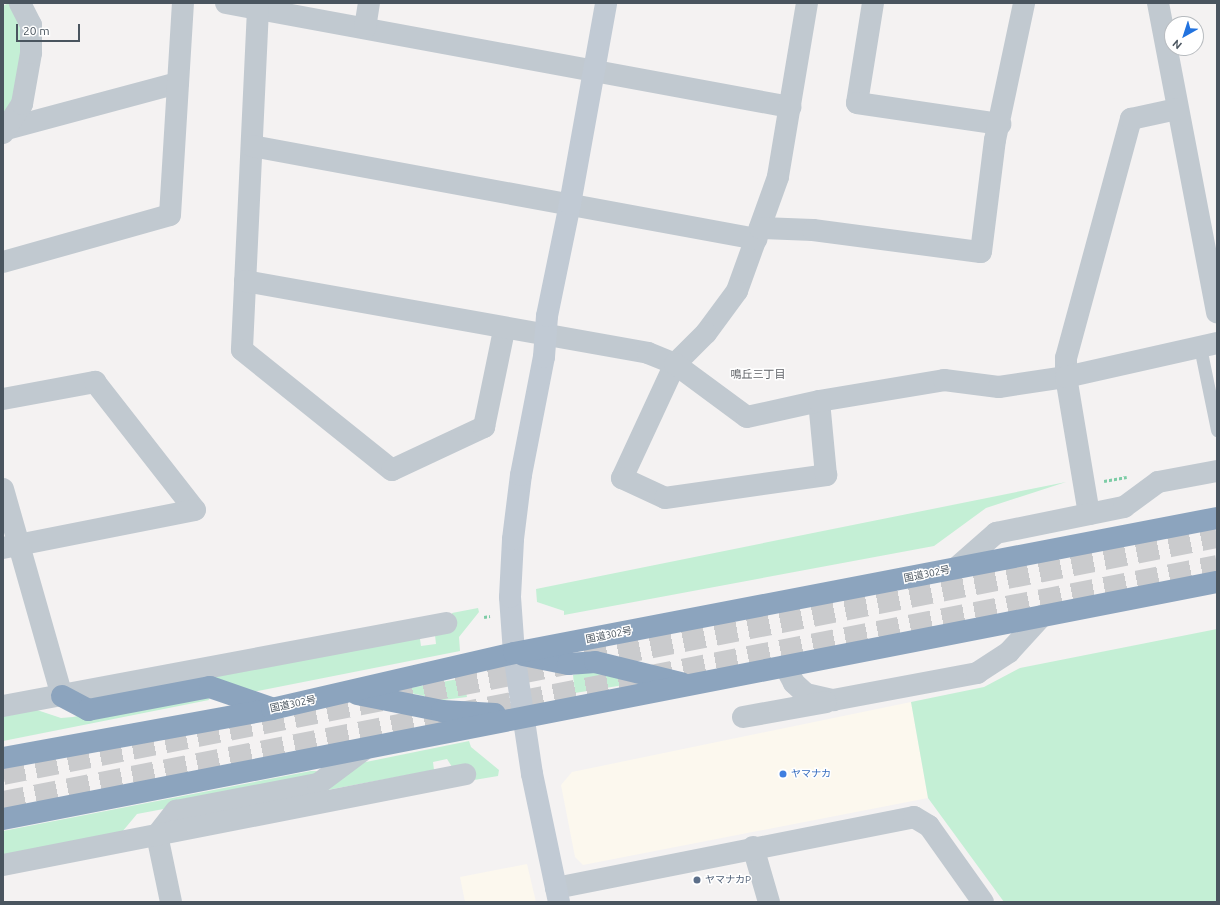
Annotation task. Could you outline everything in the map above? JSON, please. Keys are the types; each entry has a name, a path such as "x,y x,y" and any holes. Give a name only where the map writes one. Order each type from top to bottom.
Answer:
{"highway":[{"name":"国道302号","path":"3,758 272,709 514,653 1217,518"},
{"path":"3,819 523,716 1217,582"},
{"path":"514,653 568,664 595,662 685,685"},
{"path":"62,696 88,710 210,687 272,709"},
{"path":"340,694 373,696 442,710 523,716"}],"street":[{"path":"4,131 22,104 31,53 31,25 20,3"},
{"path":"3,262 170,215 183,3"},
{"path":"226,3 593,72 790,107"},
{"path":"365,28 370,3"},
{"path":"606,3 570,204 547,316 544,357 522,475 512,539 510,597 514,653 532,774 557,895 753,847 914,817 929,826 983,902"},
{"path":"807,3 778,177 737,291 706,333 675,364 622,478 665,498 826,475 819,401"},
{"path":"873,3 857,103 1000,124"},
{"path":"252,146 570,204 758,233 813,230 981,252 1000,124 1024,3"},
{"path":"1158,3 1177,109 1217,312"},
{"path":"258,9 242,350 392,470 484,427 504,330"},
{"path":"4,131 178,83"},
{"path":"1090,514 1066,377 1066,358 1131,119 1177,109"},
{"path":"245,281 504,330 545,335 648,353 675,364 747,417 819,401 944,380 999,387 1066,377 1208,345"},
{"path":"3,399 95,382 195,510 12,546"},
{"path":"955,569 996,533 1124,507 1158,482 1217,471"},
{"path":"3,489 12,546 62,696"},
{"path":"743,717 977,673 1009,652 1042,616"},
{"path":"3,706 446,623"},
{"path":"785,666 794,683 806,694 833,700"},
{"path":"157,835 176,811 318,784 366,748"},
{"path":"3,865 465,774"},
{"path":"157,835 172,902"},
{"path":"753,847 769,902"}],"lane":[{"path":"1208,345 1217,430"}],"shaded area":[{"path":"911,702 928,798 583,865 575,857 561,785 572,772"},
{"path":"527,864 536,902 465,902 460,877"}],"green space":[{"path":"9,3 19,7 27,26 19,102 3,125 3,6"},
{"path":"1066,482 986,508 934,546 564,615 564,611 537,602 536,589"},
{"path":"478,608 479,612 459,637 460,651 253,692 86,698 415,636 420,639 421,646 436,644 435,635 454,628 452,613"},
{"path":"1217,629 1217,902 1004,902 928,798 911,702 984,687 1020,668"},
{"path":"595,671 629,682 624,685 575,693 573,675"},
{"path":"463,678 467,697 443,700 411,693 412,688"},
{"path":"207,692 209,700 3,741 3,712 37,710 61,718 73,717"},
{"path":"469,741 471,747 499,770 498,776 474,780 472,767 454,770 447,759 433,762 434,770 178,818 361,763"},
{"path":"317,771 311,781 137,814 122,832 3,859 3,831"}],"tunnel":[{"path":"3,774 1217,537"},
{"path":"3,802 1217,566"}],"place":[{"name":"ヤマナカ","path":"783,774"},
{"name":"ヤマナカP","path":"697,880"}],"district":[{"name":"鳴丘三丁目","path":"758,374"}]}
